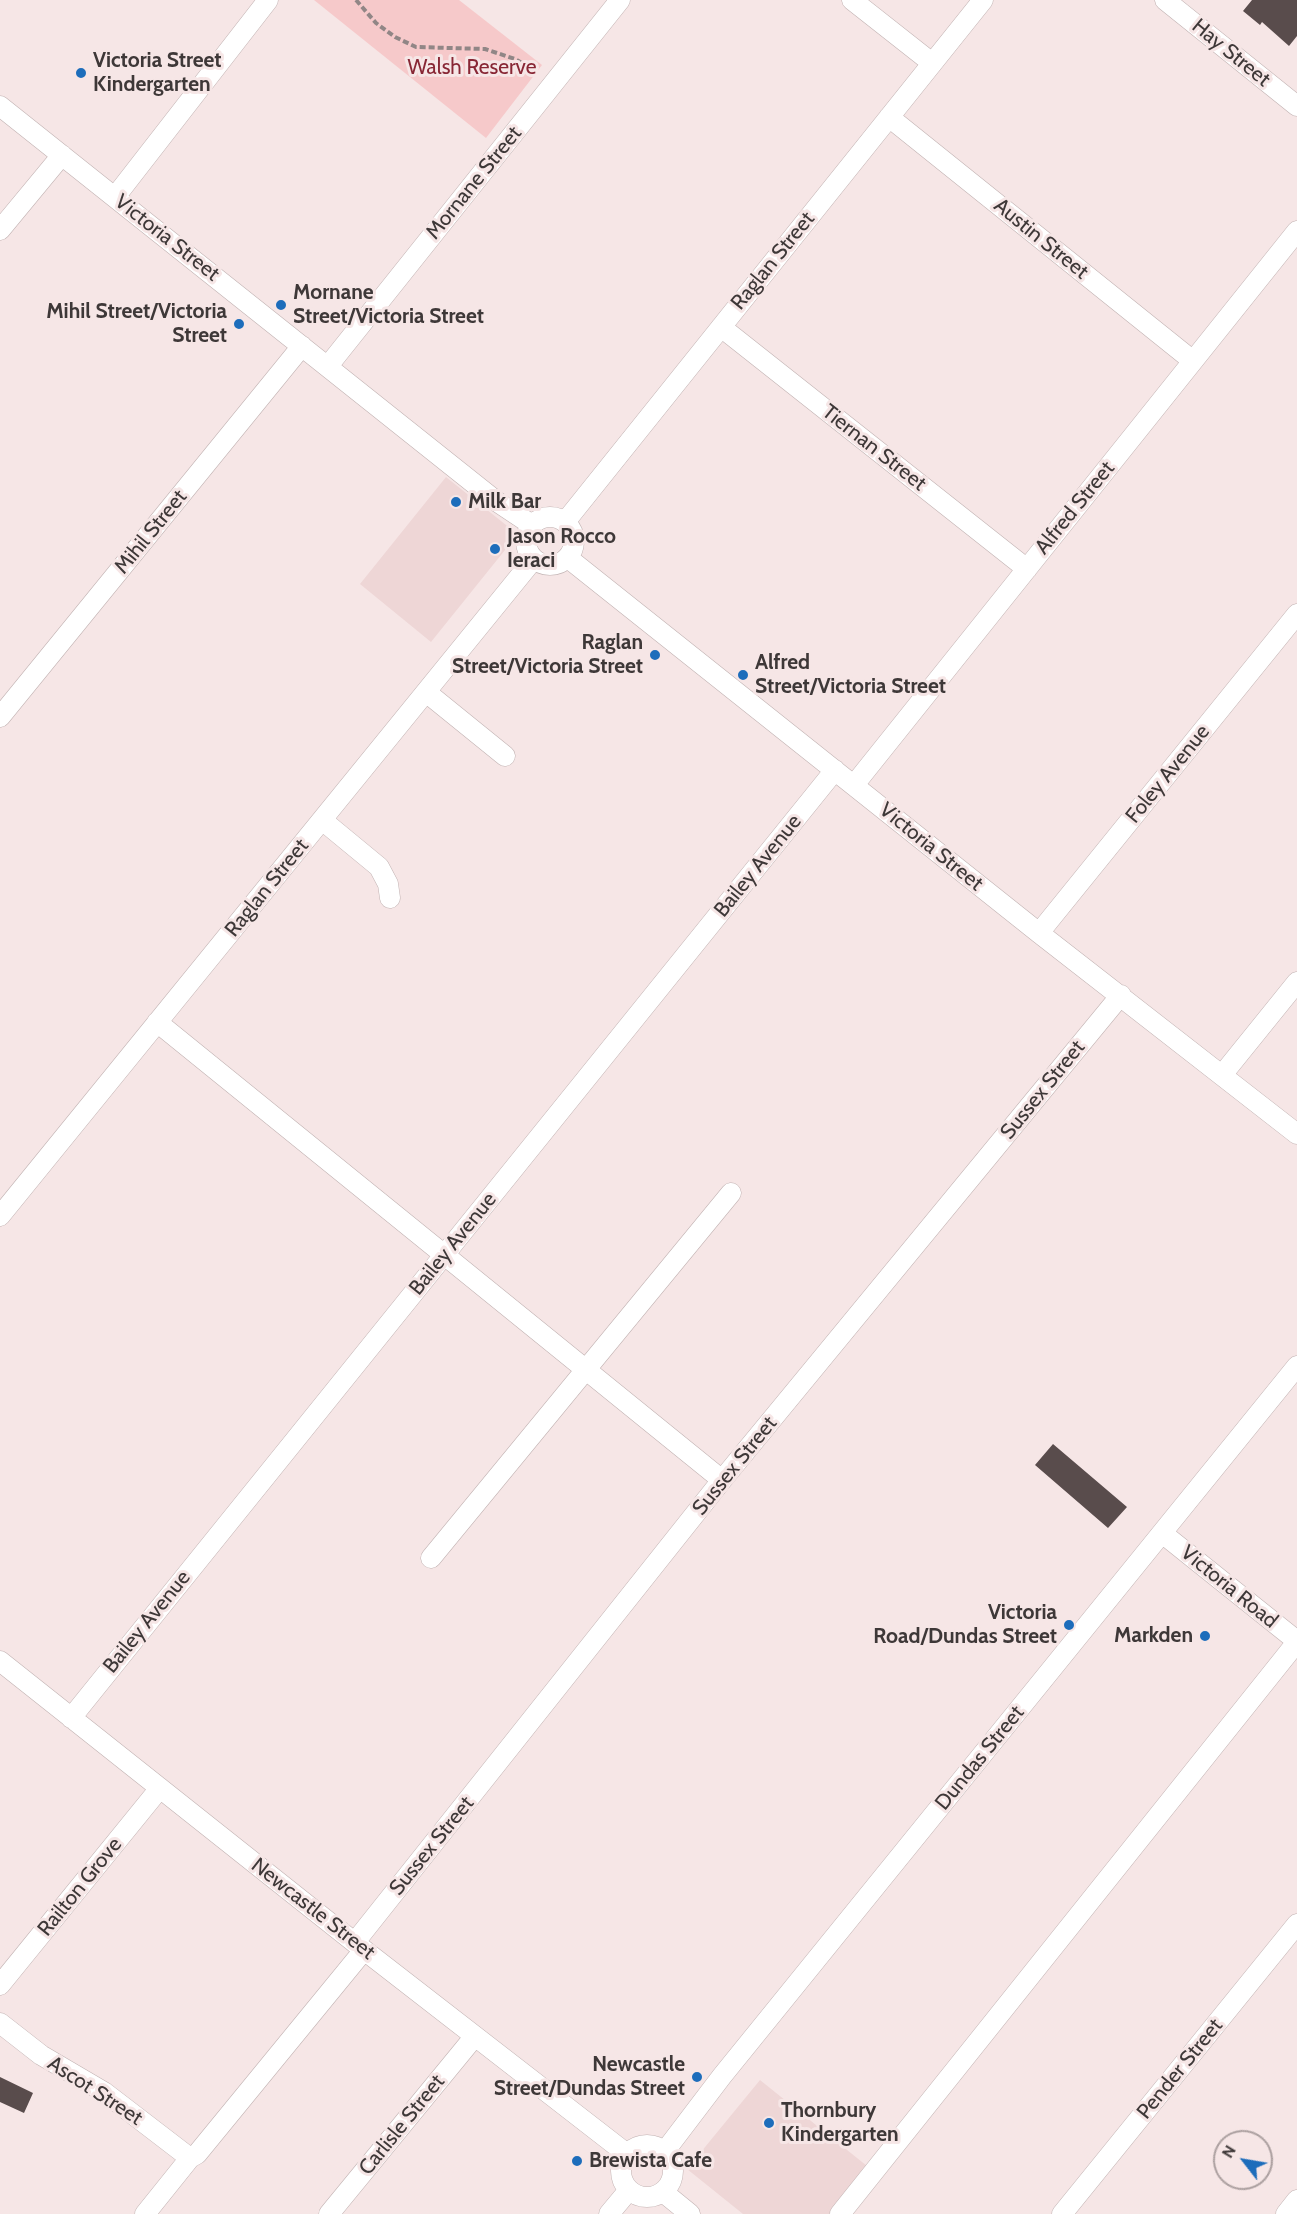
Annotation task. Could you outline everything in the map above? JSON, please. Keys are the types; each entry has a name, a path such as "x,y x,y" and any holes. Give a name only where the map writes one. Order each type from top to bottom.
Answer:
{"street":[{"path":"115,197 268,0"},
{"name":"Mornane Street","path":"328,366 620,0"},
{"path":"852,0 932,63"},
{"name":"Raglan Street","path":"564,522 983,0"},
{"name":"Hay Street","path":"1165,0 1297,106"},
{"name":"Victoria Street","path":"0,106 496,501 532,525"},
{"name":"Austin Street","path":"889,117 1193,361"},
{"path":"0,230 62,155"},
{"name":"Alfred Street","path":"854,785 1297,231"},
{"name":"Tiernan Street","path":"721,327 1027,569"},
{"name":"Mihil Street","path":"0,717 303,346"},
{"path":"544,518 558,518 564,522 573,535 574,543 568,558 555,565 540,564 533,560 525,543 528,530 532,525 544,518"},
{"name":"Victoria Street","path":"568,558 1039,933 1297,1134"},
{"name":"Raglan Street","path":"0,1216 533,560"},
{"name":"Foley Avenue","path":"1039,933 1297,614"},
{"path":"426,692 505,756"},
{"name":"Bailey Avenue","path":"70,1718 835,770"},
{"path":"322,820 379,867 388,884 390,898"},
{"path":"1222,1075 1297,982"},
{"name":"Sussex Street","path":"145,2214 190,2158 197,2154 723,1480 1121,995"},
{"path":"157,1022 445,1254 584,1370 723,1480"},
{"path":"431,1558 732,1192"},
{"name":"Dundas Street","path":"665,2151 722,2076 1297,1366"},
{"name":"Victoria Road","path":"1162,1533 1297,1642"},
{"path":"840,2214 1297,1642"},
{"name":"Newcastle Street","path":"0,1661 359,1946 627,2154"},
{"name":"Railton Grove","path":"0,1985 160,1788"},
{"name":"Pender Street","path":"1062,2214 1297,1924"},
{"name":"Ascot Street","path":"0,2024 41,2055 104,2092 190,2158"},
{"name":"Carlisle Street","path":"329,2214 476,2036"},
{"path":"641,2146 658,2147 665,2151 673,2164 674,2172 669,2186 657,2196 642,2197 629,2190 624,2184 621,2169 627,2154 641,2146"},
{"path":"609,2214 629,2190"},
{"path":"663,2192 690,2214"},
{"path":"1286,2214 1297,2200"}],"path":[{"path":"356,0 376,23 395,37 416,48 485,49 515,59 536,71"}],"shaded area":[{"path":"446,477 511,529 505,550 431,642 360,584"},
{"name":"Thornbury Kindergarten","path":"760,2080 867,2166 829,2214 743,2214 687,2169"}],"green space":[{"name":"Walsh Reserve","path":"314,0 459,0 542,65 486,138"}],"building":[{"path":"1252,0 1297,0 1297,36 1289,46 1262,22 1260,25 1243,11"},
{"path":"1053,1444 1127,1507 1108,1528 1035,1465"},
{"path":"0,2077 33,2093 24,2113 0,2102"}],"place":[{"name":"Victoria Street Kindergarten","path":"81,73"},
{"name":"Mornane Street/Victoria Street","path":"281,305"},
{"name":"Mihil Street/Victoria Street","path":"239,324"},
{"name":"Milk Bar","path":"456,502"},
{"name":"Jason Rocco Ieraci","path":"495,549"},
{"name":"Raglan Street/Victoria Street","path":"655,655"},
{"name":"Alfred Street/Victoria Street","path":"743,675"},
{"name":"Victoria Road/Dundas Street","path":"1069,1625"},
{"name":"Markden","path":"1205,1636"},
{"name":"Newcastle Street/Dundas Street","path":"697,2077"},
{"name":"Thornbury Kindergarten","path":"769,2123"},
{"name":"Brewista Cafe","path":"577,2161"}]}
